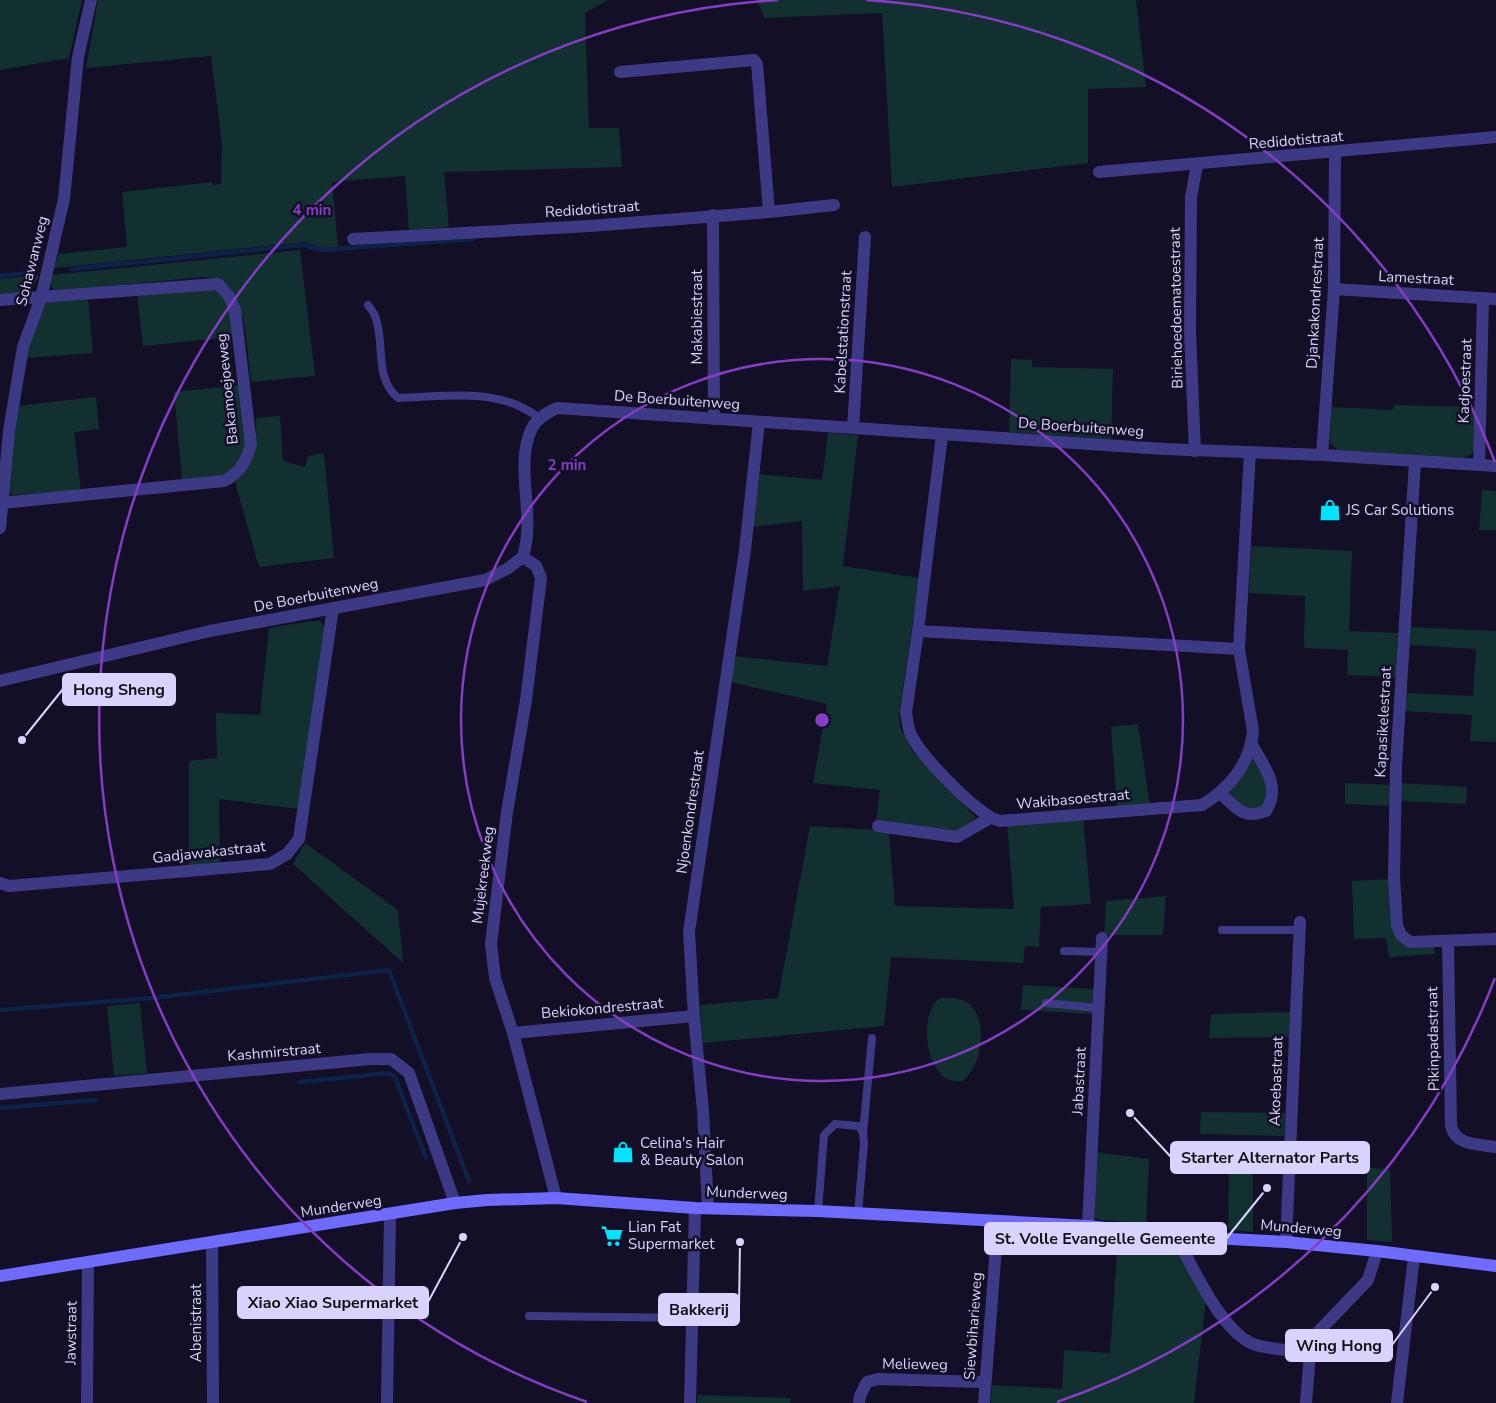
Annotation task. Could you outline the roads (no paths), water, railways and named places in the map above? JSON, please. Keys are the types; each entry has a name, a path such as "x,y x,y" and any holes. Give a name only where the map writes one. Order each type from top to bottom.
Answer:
{"street":[{"name":"Sohawanweg","path":"0,528 4,431 22,347 41,298 64,200 78,57 91,0"},
{"path":"620,72 754,60 757,64 769,212"},
{"name":"Redidotistraat","path":"1100,172 1335,153 1496,137"},
{"name":"Djankakondrestraat","path":"1322,455 1334,289 1335,153"},
{"name":"Biriehoedoematoestraat","path":"1195,451 1190,332 1191,197 1197,165"},
{"name":"Redidotistraat","path":"353,239 590,226 834,205"},
{"name":"Makabiestraat","path":"713,215 714,419"},
{"name":"Kabelstationstraat","path":"853,428 865,237"},
{"name":"Bakamoejoeweg","path":"0,300 218,284 229,296 235,310 251,444 246,462 234,476 224,481 1,503"},
{"name":"Lamestraat","path":"1334,289 1490,298"},
{"name":"Kadjoestraat","path":"1479,465 1490,298"},
{"name":"De Boerbuitenweg","path":"541,418 557,408 1195,451 1322,455 1496,466"},
{"path":"523,557 528,533 524,493 526,454 531,429 541,418"},
{"name":"Njoenkondrestraat","path":"690,1403 693,1318 701,1208 703,1111 694,1016 689,932 745,550 759,422"},
{"path":"878,826 957,837 990,818 979,811 947,778 912,736 906,712 942,435"},
{"name":"Wakibasoestraat","path":"990,818 1000,821 1202,805 1221,794 1245,762 1252,745 1253,731 1239,648 1250,452"},
{"name":"Kapasikelestraat","path":"1414,462 1396,766 1394,877 1397,915 1401,935 1410,942 1496,939"},
{"name":"De Boerbuitenweg","path":"0,681 210,631 485,580 507,569 523,557"},
{"name":"Mujekreekweg","path":"523,557 536,566 541,578 526,700 507,812 491,944 495,978 513,1033 556,1198"},
{"name":"Gadjawakastraat","path":"0,883 9,886 70,882 270,864 287,854 299,839 334,608"},
{"path":"918,631 1239,648"},
{"path":"1221,794 1245,815 1256,815 1266,812 1274,791 1272,778 1252,745"},
{"name":"Akoebastraat","path":"1286,1242 1299,926"},
{"name":"Jabastraat","path":"1088,1226 1102,938"},
{"name":"Pikinpadastraat","path":"1448,942 1451,1126 1453,1135 1460,1141 1496,1146"},
{"name":"Bekiokondrestraat","path":"513,1033 694,1016"},
{"name":"Kashmirstraat","path":"0,1094 370,1059 391,1060 410,1073 455,1204"},
{"name":"Munderweg","path":"0,1276 88,1264 455,1204 487,1200 556,1198 701,1208 1088,1226 1176,1236 1286,1242 1496,1266"},
{"path":"387,1403 390,1214"},
{"name":"Siewbiharieweg","path":"984,1403 998,1221"},
{"path":"1176,1236 1205,1290 1237,1333 1254,1344 1310,1353"},
{"name":"Abenistraat","path":"212,1243 213,1403"},
{"path":"1306,1403 1310,1353 1321,1327 1368,1280 1377,1251"},
{"path":"1398,1403 1414,1256"},
{"name":"Jawstraat","path":"87,1403 88,1264"},
{"name":"Melieweg","path":"860,1403 860,1396 867,1382 878,1379 985,1382"}],"lane":[{"path":"368,305 376,319 384,377 390,391 398,398 460,396 492,399 517,405 541,418"},
{"path":"1222,930 1299,926"},
{"path":"1064,951 1101,952"},
{"path":"1046,1003 1098,1008"},
{"path":"858,1214 872,1038"},
{"path":"818,1212 824,1135 835,1124 859,1126 863,1133"},
{"path":"529,1316 693,1318"}],"waterway":[{"path":"72,269 303,245 322,250 473,239"},
{"path":"0,276 27,273"},
{"path":"0,1010 152,998 389,970 469,1181"},
{"path":"300,1082 389,1073 395,1077 426,1158"},
{"path":"0,1108 96,1100"}],"place":[{"name":"JS Car Solutions","path":"1330,510"},
{"name":"Hong Sheng","path":"22,740"},
{"name":"Starter Alternator Parts","path":"1130,1113"},
{"name":"Celina's Hair & Beauty Salon","path":"623,1152"},
{"name":"St. Volle Evangelle Gemeente","path":"1267,1188"},
{"name":"Lian Fat Supermarket","path":"612,1236"},
{"name":"Xiao Xiao Supermarket","path":"463,1237"},
{"name":"Bakkerij","path":"740,1242"},
{"name":"Wing Hong","path":"1435,1287"}]}
